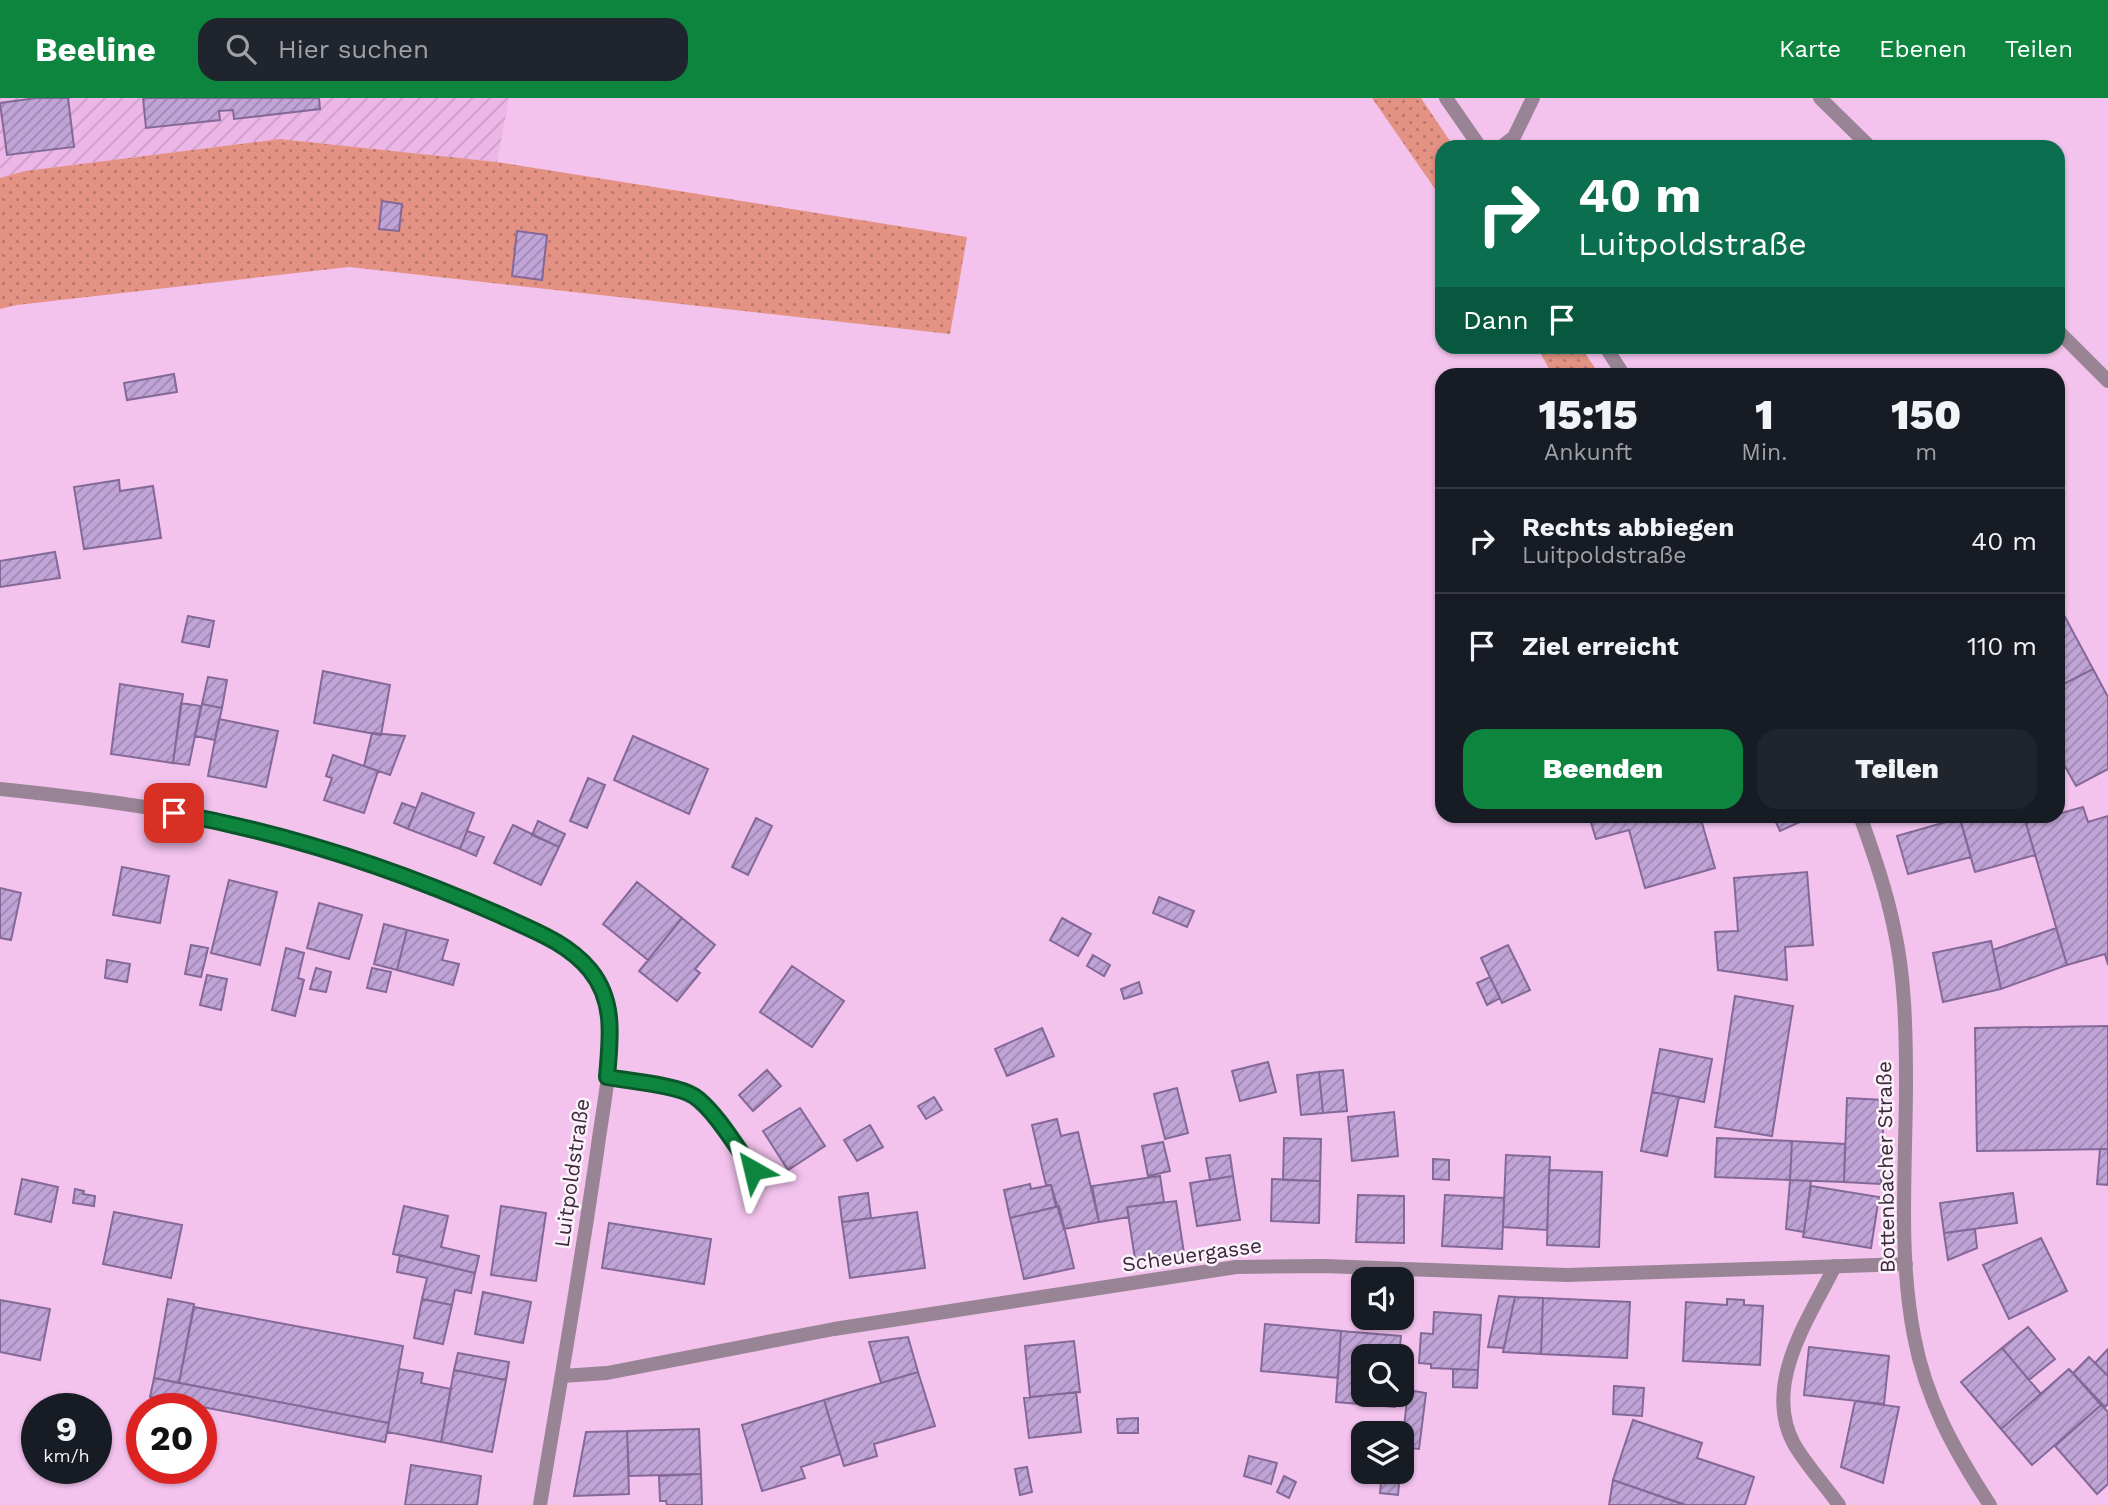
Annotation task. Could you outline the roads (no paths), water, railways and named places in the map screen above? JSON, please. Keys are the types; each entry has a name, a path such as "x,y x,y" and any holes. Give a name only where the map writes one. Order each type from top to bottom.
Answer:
{"street":[{"path":"1446,98 1475,140"},
{"path":"1510,140 1533,98"},
{"path":"1820,98 1863,140"},
{"path":"2065,338 2108,381"},
{"name":"Luitpoldstraße","path":"0,789 94,799 227,822 346,855 469,902 555,940 576,955 591,971 605,994 610,1014 607,1077 540,1505"},
{"name":"Bottenbacher Straße","path":"1863,823 1894,929 1904,1004 1906,1264 1914,1338 1929,1394 1958,1456 1990,1505"},
{"path":"607,1077 681,1090 694,1096 753,1170"},
{"name":"Scheuergasse","path":"562,1376 607,1373 834,1329 1237,1268 1276,1265 1324,1266 1567,1275 1906,1264"},
{"path":"1835,1266 1795,1350 1784,1383 1784,1415 1794,1444 1839,1505"}]}
